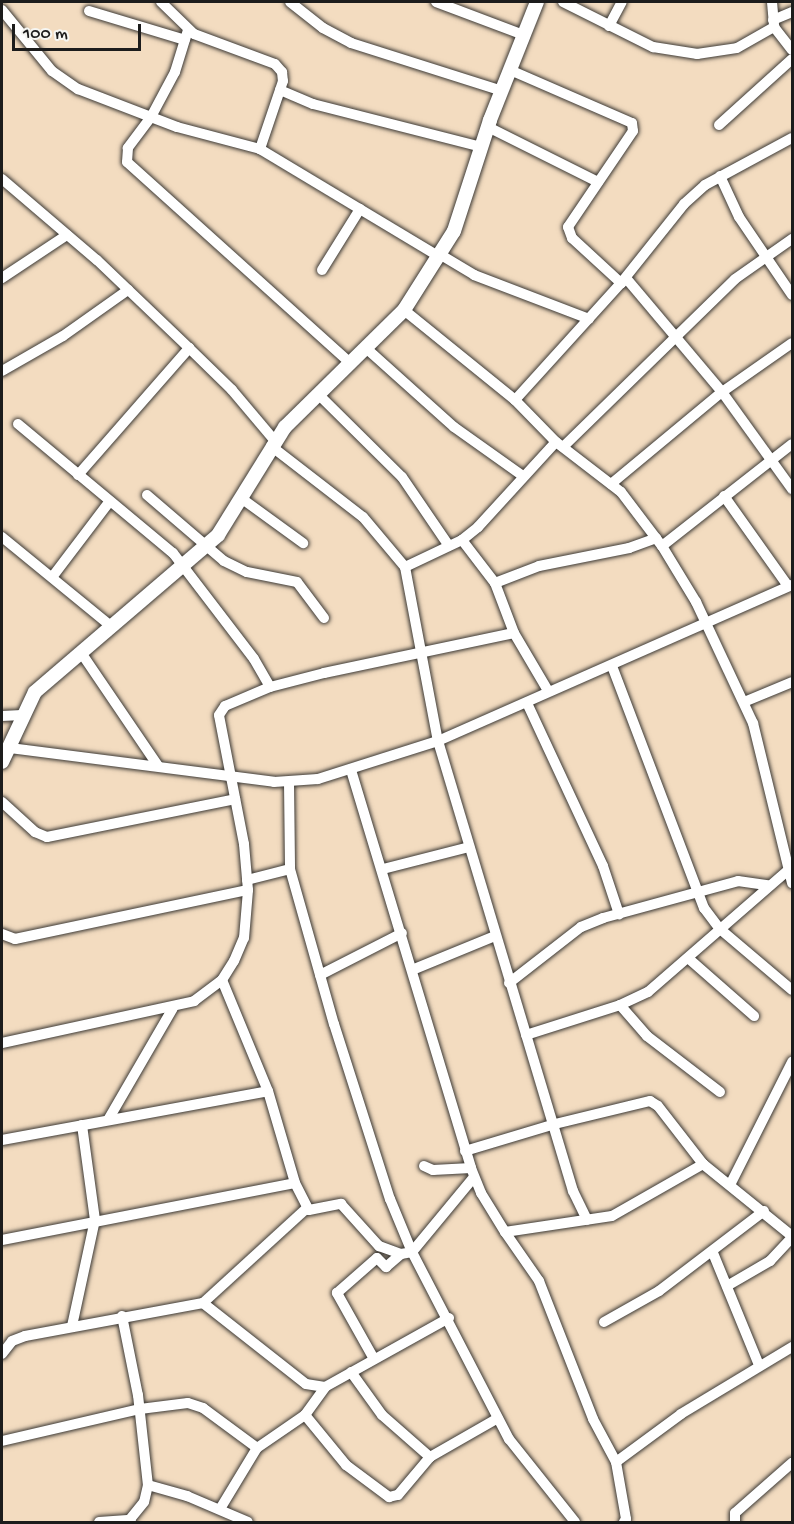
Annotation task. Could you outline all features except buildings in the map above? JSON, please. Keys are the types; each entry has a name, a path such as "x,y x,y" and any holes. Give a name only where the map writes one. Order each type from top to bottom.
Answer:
{"street":[{"path":"161,2 186,35"},
{"path":"291,2 323,28 351,43 502,91"},
{"path":"436,2 524,35"},
{"path":"2,762 22,716 45,681 82,654 207,546 226,525 273,444 318,394 367,349 404,310 441,256 457,225 488,127 537,2"},
{"path":"563,2 653,47 697,54 737,48 792,12"},
{"path":"609,26 622,2"},
{"path":"772,2 774,24 792,50"},
{"path":"2,9 52,71 100,100 222,141 260,148 474,275 589,319"},
{"path":"89,11 186,35 275,64 282,72 280,90 260,148"},
{"path":"186,35 175,72 151,117 128,148 127,162 350,363"},
{"path":"719,125 792,59"},
{"path":"510,70 632,123 633,131 568,231 624,280 722,392 772,458 792,489"},
{"path":"280,90 313,104 482,147"},
{"path":"488,127 598,182"},
{"path":"515,400 624,280 684,204 720,176 792,138"},
{"path":"720,176 739,217 792,296"},
{"path":"2,179 128,290 189,348 232,390 273,444 363,516 405,567 438,741 509,983 555,1124 573,1191 586,1220"},
{"path":"322,270 360,209"},
{"path":"2,278 67,235"},
{"path":"405,567 462,540 502,503 523,476 672,337 766,256 792,239"},
{"path":"2,371 63,336 128,290"},
{"path":"404,310 515,400 559,444 611,484 659,542 705,623 744,702 764,759 788,852 788,871 792,883"},
{"path":"611,484 722,392 792,343"},
{"path":"78,475 189,348"},
{"path":"367,349 454,427 523,476"},
{"path":"318,394 402,477 448,546"},
{"path":"18,424 184,565 254,659 270,687"},
{"path":"495,583 539,566 659,542 792,444"},
{"path":"147,495 207,546 241,569 297,582 324,618"},
{"path":"10,748 289,783 351,770 438,741 527,703 547,689 612,666 790,585 724,496"},
{"path":"241,498 303,543"},
{"path":"53,576 110,501"},
{"path":"2,537 53,576 112,627"},
{"path":"462,540 495,583 514,633 547,689"},
{"path":"2,1043 173,1008 194,1001 222,980 244,938 247,885 236,800 228,774 221,711 270,687 514,633"},
{"path":"82,654 158,766"},
{"path":"612,666 698,894 720,929 792,990"},
{"path":"744,702 792,682"},
{"path":"527,703 603,866 620,914"},
{"path":"2,716 22,716"},
{"path":"351,770 383,869 472,1173 506,1232 539,1281 593,1419 616,1462 626,1519 624,1522"},
{"path":"289,783 290,869 371,1145 406,1253 449,1318 498,1418 523,1460 575,1522"},
{"path":"2,802 35,832 46,837 236,800"},
{"path":"383,869 469,847"},
{"path":"2,934 15,939 247,885 290,869"},
{"path":"526,1035 620,1005 648,992 768,885 788,871"},
{"path":"509,983 581,927 620,914 747,880 768,885"},
{"path":"320,975 402,933"},
{"path":"412,970 495,936"},
{"path":"688,958 754,1016"},
{"path":"222,980 268,1091 295,1183 306,1208"},
{"path":"620,1005 647,1036 720,1092"},
{"path":"108,1120 173,1008"},
{"path":"731,1184 792,1062"},
{"path":"2,1140 268,1091"},
{"path":"465,1152 555,1124 650,1101 658,1106 703,1164 764,1211 792,1237 770,1262 727,1286"},
{"path":"72,1326 95,1220 82,1125"},
{"path":"506,1232 623,1212 703,1164"},
{"path":"424,1166 433,1170 472,1173"},
{"path":"374,1359 337,1293 377,1258 386,1267 406,1253 472,1173"},
{"path":"2,1240 95,1220 295,1183"},
{"path":"306,1208 313,1210 341,1204 379,1246 406,1253"},
{"path":"2,1354 7,1342 72,1326 203,1303 306,1208"},
{"path":"604,1323 713,1253 764,1211"},
{"path":"713,1253 759,1365"},
{"path":"203,1303 306,1384 325,1387"},
{"path":"99,1522 130,1521 144,1502 148,1485 140,1409 122,1317"},
{"path":"220,1509 257,1448 305,1415 325,1387 449,1318"},
{"path":"616,1462 681,1414 792,1347"},
{"path":"351,1372 382,1415 430,1457"},
{"path":"2,1441 140,1409 181,1404 203,1408 257,1448"},
{"path":"305,1415 346,1465 389,1497 398,1496 430,1457 498,1418"},
{"path":"735,1522 735,1514 792,1463"},
{"path":"148,1485 220,1509 230,1519 248,1522"}]}
